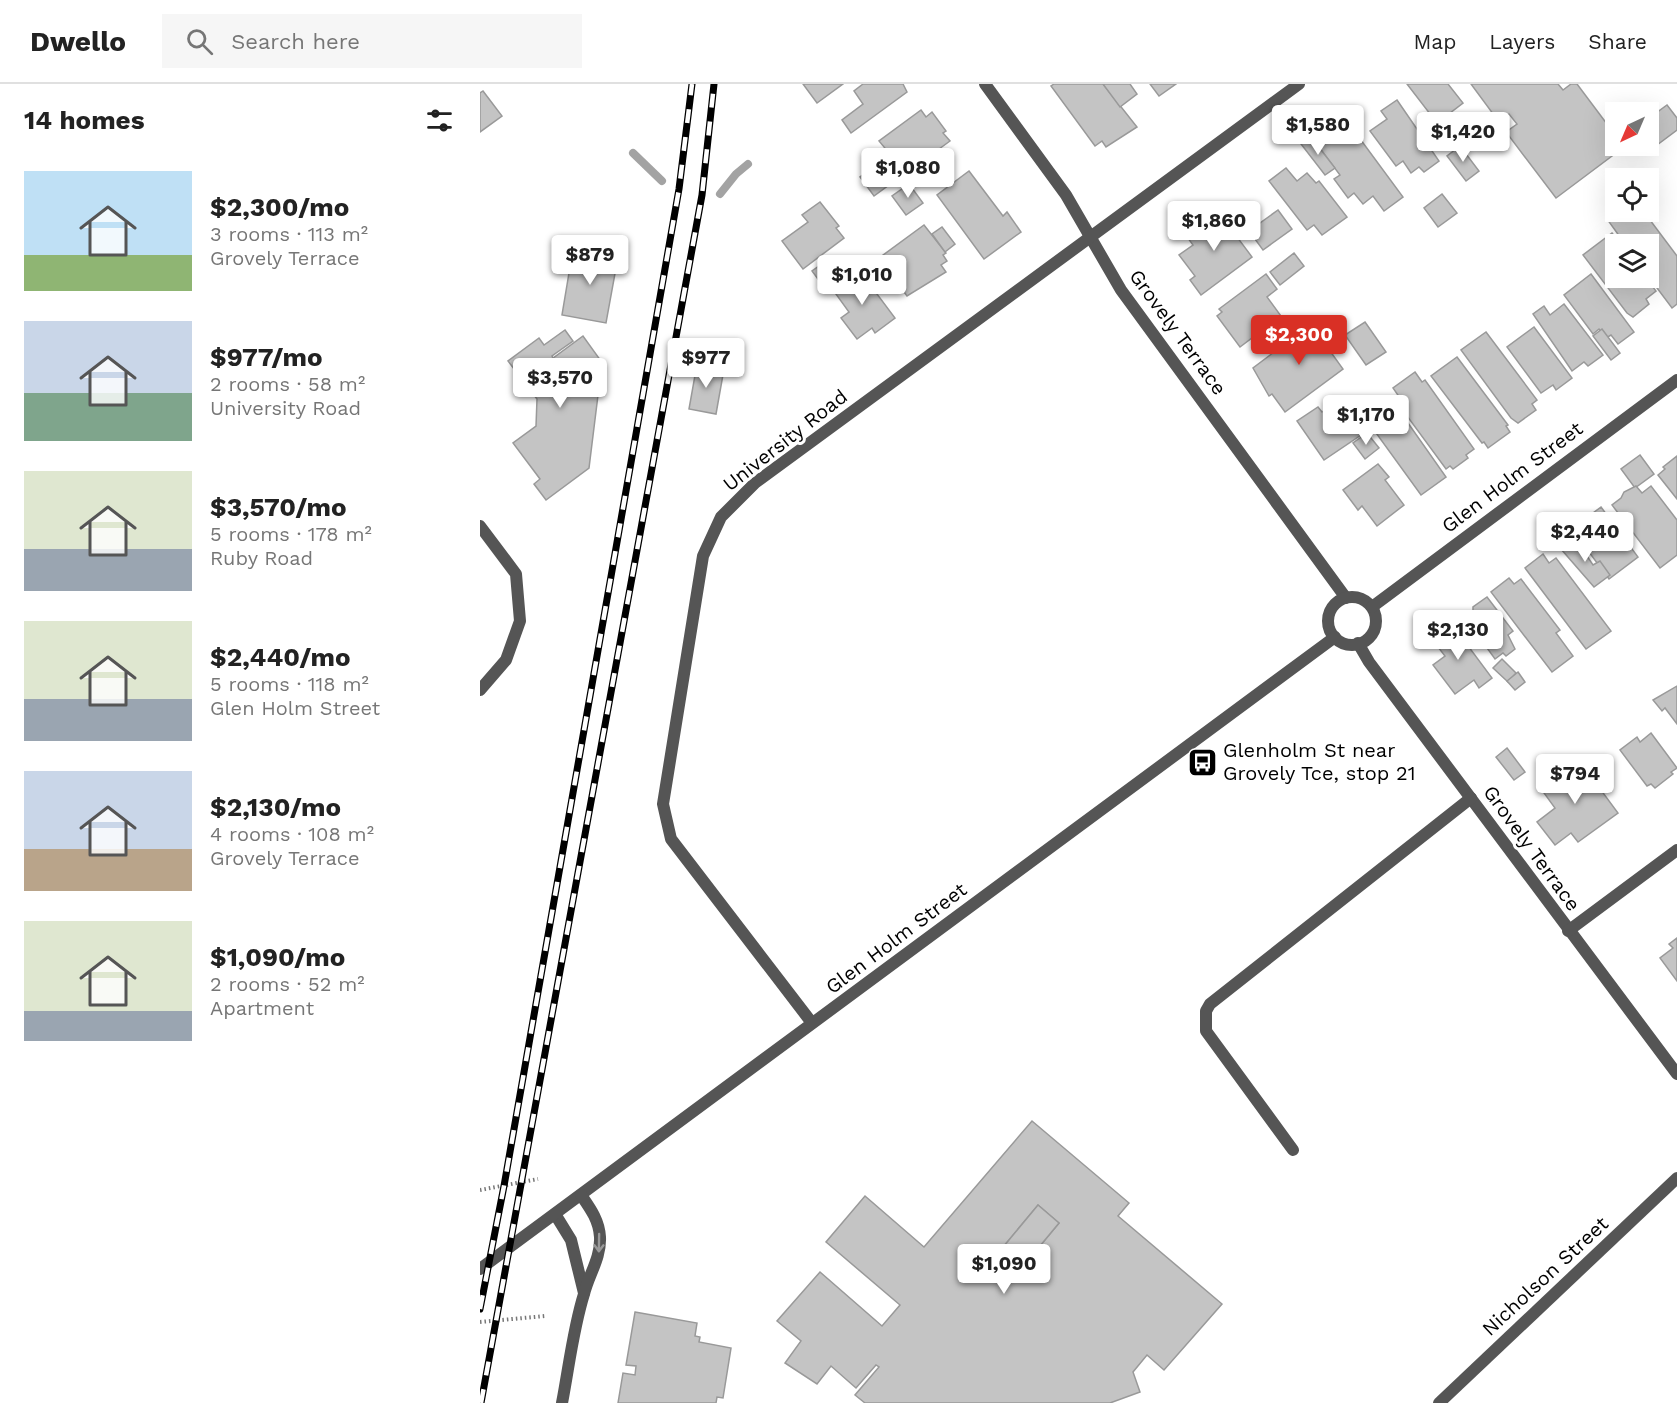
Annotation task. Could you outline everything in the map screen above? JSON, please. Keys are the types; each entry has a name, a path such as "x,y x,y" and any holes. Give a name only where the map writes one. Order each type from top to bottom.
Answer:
{"street":[{"name":"Grovely Terrace","path":"985,84 1066,195 1121,290 1346,598"},
{"name":"University Road","path":"812,1023 671,839 663,804 703,556 721,517 754,483 1299,84"},
{"name":"Glen Holm Street","path":"1372,607 1677,380"},
{"path":"480,526 516,574 520,621 506,660 480,690"},
{"path":"1346,598 1358,598 1372,607 1375,614 1374,630 1369,637 1358,644 1347,644 1335,637 1330,630 1329,615 1336,603 1346,598"},
{"name":"Glen Holm Street","path":"480,1269 1335,637"},
{"name":"Grovely Terrace","path":"1358,644 1568,931 1677,1074"},
{"path":"1293,1150 1206,1031 1206,1011 1210,1004 1471,798"},
{"path":"1568,931 1677,850"},
{"name":"Nicholson Street","path":"1439,1403 1677,1178"},
{"path":"562,1403 584,1293 599,1256 600,1240 595,1217 581,1195"},
{"path":"555,1214 571,1240 584,1293"}],"path":[{"path":"480,1190 538,1179"},
{"path":"480,1322 544,1316"}],"building":[{"path":"803,84 843,84 817,103"},
{"path":"863,84 903,84 907,92 851,133 842,120 863,104 854,91"},
{"path":"1054,84 1103,84 1137,127 1106,147 1102,141 1095,146 1051,86"},
{"path":"1103,84 1130,84 1137,94 1120,107"},
{"path":"1150,84 1176,84 1159,96"},
{"path":"1407,84 1448,84 1463,103 1437,123"},
{"path":"1471,84 1558,84 1563,90 1571,84 1577,84 1605,121 1605,156 1612,156 1556,198 1506,132 1517,124 1509,114 1499,122"},
{"path":"483,91 502,116 480,132 480,93"},
{"path":"1397,100 1439,161 1424,172 1419,167 1411,173 1403,161 1396,166 1370,131 1387,119 1381,111"},
{"path":"1667,105 1677,118 1677,130 1659,144 1659,111"},
{"path":"921,110 926,117 932,112 946,131 943,133 950,141 909,171 893,150 889,153 879,141"},
{"path":"1355,132 1403,197 1384,211 1373,196 1363,204 1354,193 1348,198 1334,179 1340,175 1319,147 1337,134 1343,141"},
{"path":"1311,137 1335,168 1325,175 1301,144"},
{"path":"1460,146 1479,171 1466,181 1447,156"},
{"path":"879,163 893,182 874,196 860,177"},
{"path":"1286,168 1297,181 1307,173 1316,183 1319,181 1347,217 1322,235 1314,225 1307,230 1269,181"},
{"path":"969,171 1003,216 1007,212 1021,232 984,259 937,195"},
{"path":"909,184 923,203 906,215 892,196"},
{"path":"1442,194 1457,213 1438,227 1424,208"},
{"path":"820,202 839,226 836,228 844,238 803,269 782,241 808,222 802,215"},
{"path":"1278,210 1292,229 1263,250 1249,231"},
{"path":"1223,211 1241,234 1237,237 1252,257 1201,295 1190,280 1195,276 1179,255 1193,245 1185,234 1208,216 1211,219"},
{"path":"1609,222 1652,222 1677,256 1677,304 1672,308 1657,288 1659,288 1659,234 1618,234"},
{"path":"924,225 946,253 943,255 947,261 941,265 946,272 907,296 879,258"},
{"path":"942,227 955,244 945,252 932,234"},
{"path":"1605,238 1605,284 1583,255"},
{"path":"573,249 618,257 606,323 562,315"},
{"path":"1294,253 1304,266 1280,285 1270,272"},
{"path":"833,256 844,270 823,286 812,271"},
{"path":"859,270 895,318 875,333 872,328 857,339 841,318 849,312 833,290"},
{"path":"1266,274 1277,289 1267,297 1281,316 1240,347 1217,316 1222,312 1219,309"},
{"path":"1591,274 1634,332 1618,344 1611,335 1606,338 1599,329 1593,334 1564,295"},
{"path":"1608,288 1654,288 1656,291 1646,299 1649,304 1633,317 1627,313"},
{"path":"1564,304 1603,355 1588,366 1584,362 1572,371 1533,314 1544,306 1550,315"},
{"path":"1319,318 1333,337 1325,344 1343,369 1285,412 1272,394 1269,396 1253,368"},
{"path":"1365,322 1386,352 1366,365 1345,335"},
{"path":"1534,327 1572,378 1556,390 1553,385 1541,393 1507,347"},
{"path":"1602,329 1620,353 1611,360 1593,336"},
{"path":"565,330 573,341 552,356 553,358 583,336 606,368 601,371 589,468 546,500 534,484 540,479 513,443 536,426 537,399 508,361 539,338 544,345"},
{"path":"1486,332 1537,400 1532,404 1536,410 1518,423 1511,418 1461,350"},
{"path":"1457,357 1508,425 1506,426 1510,432 1488,448 1431,376"},
{"path":"697,364 724,369 716,414 689,409"},
{"path":"1415,372 1422,382 1425,380 1474,449 1466,455 1468,458 1453,469 1450,466 1446,469 1396,401 1400,398 1393,388"},
{"path":"1389,396 1446,477 1421,495 1363,415"},
{"path":"1338,401 1361,435 1324,460 1297,421 1318,407 1322,412"},
{"path":"1367,433 1379,448 1365,459 1353,443"},
{"path":"1640,455 1654,474 1635,488 1621,469"},
{"path":"1677,456 1677,499 1658,475 1665,469 1663,467"},
{"path":"1378,464 1389,477 1385,480 1404,505 1377,526 1362,506 1358,510 1343,490"},
{"path":"1636,486 1642,493 1651,486 1677,520 1677,555 1660,568 1612,505 1621,498 1624,492"},
{"path":"1601,507 1638,557 1609,579 1574,532 1583,525 1581,522"},
{"path":"1575,538 1593,565 1600,561 1610,575 1594,587 1561,549"},
{"path":"1543,554 1549,563 1556,558 1611,631 1586,649 1525,568"},
{"path":"1509,578 1514,584 1521,579 1560,630 1556,633 1573,656 1552,672 1491,592"},
{"path":"1487,597 1513,631 1508,635 1515,649 1506,656 1503,653 1495,659 1466,619 1473,614 1473,607"},
{"path":"1451,623 1492,678 1479,688 1474,680 1455,694 1433,665 1445,656 1431,638"},
{"path":"1502,659 1516,673 1508,682 1493,668"},
{"path":"1518,672 1525,682 1515,690 1507,681"},
{"path":"1677,686 1677,724 1665,708 1662,711 1653,700"},
{"path":"1651,733 1677,768 1655,788 1651,784 1647,786 1620,750 1637,737 1640,742"},
{"path":"1507,748 1525,772 1514,780 1496,757"},
{"path":"1578,759 1618,813 1578,842 1571,833 1555,845 1537,822 1555,808 1544,793 1549,789 1545,783"},
{"path":"1677,938 1677,981 1660,958 1673,948 1669,944"},
{"path":"1032,1121 1129,1203 1118,1216 1222,1304 1164,1370 1147,1355 1133,1372 1140,1392 1110,1403 865,1403 855,1395 879,1367 876,1365 856,1388 831,1366 817,1384 785,1363 801,1341 777,1321 820,1272 882,1326 900,1305 826,1242 865,1196 924,1247","holes":["1038,1205 1059,1223 1025,1264 1004,1246"]},
{"path":"1038,1205 1059,1223 1025,1264 1004,1246"},
{"path":"635,1312 697,1323 695,1336 700,1337 699,1342 731,1348 723,1398 717,1397 716,1403 618,1403 623,1373 635,1375 636,1366 626,1365"}],"waterway":[{"path":"633,153 662,181"},
{"path":"720,194 736,174 748,164"}],"railway":[{"path":"480,1309 504,1186 679,189 692,84"},
{"path":"481,1403 702,195 714,84"}],"place":[{"name":"Glenholm St near Grovely Tce, stop 21","path":"1202,762"}]}
